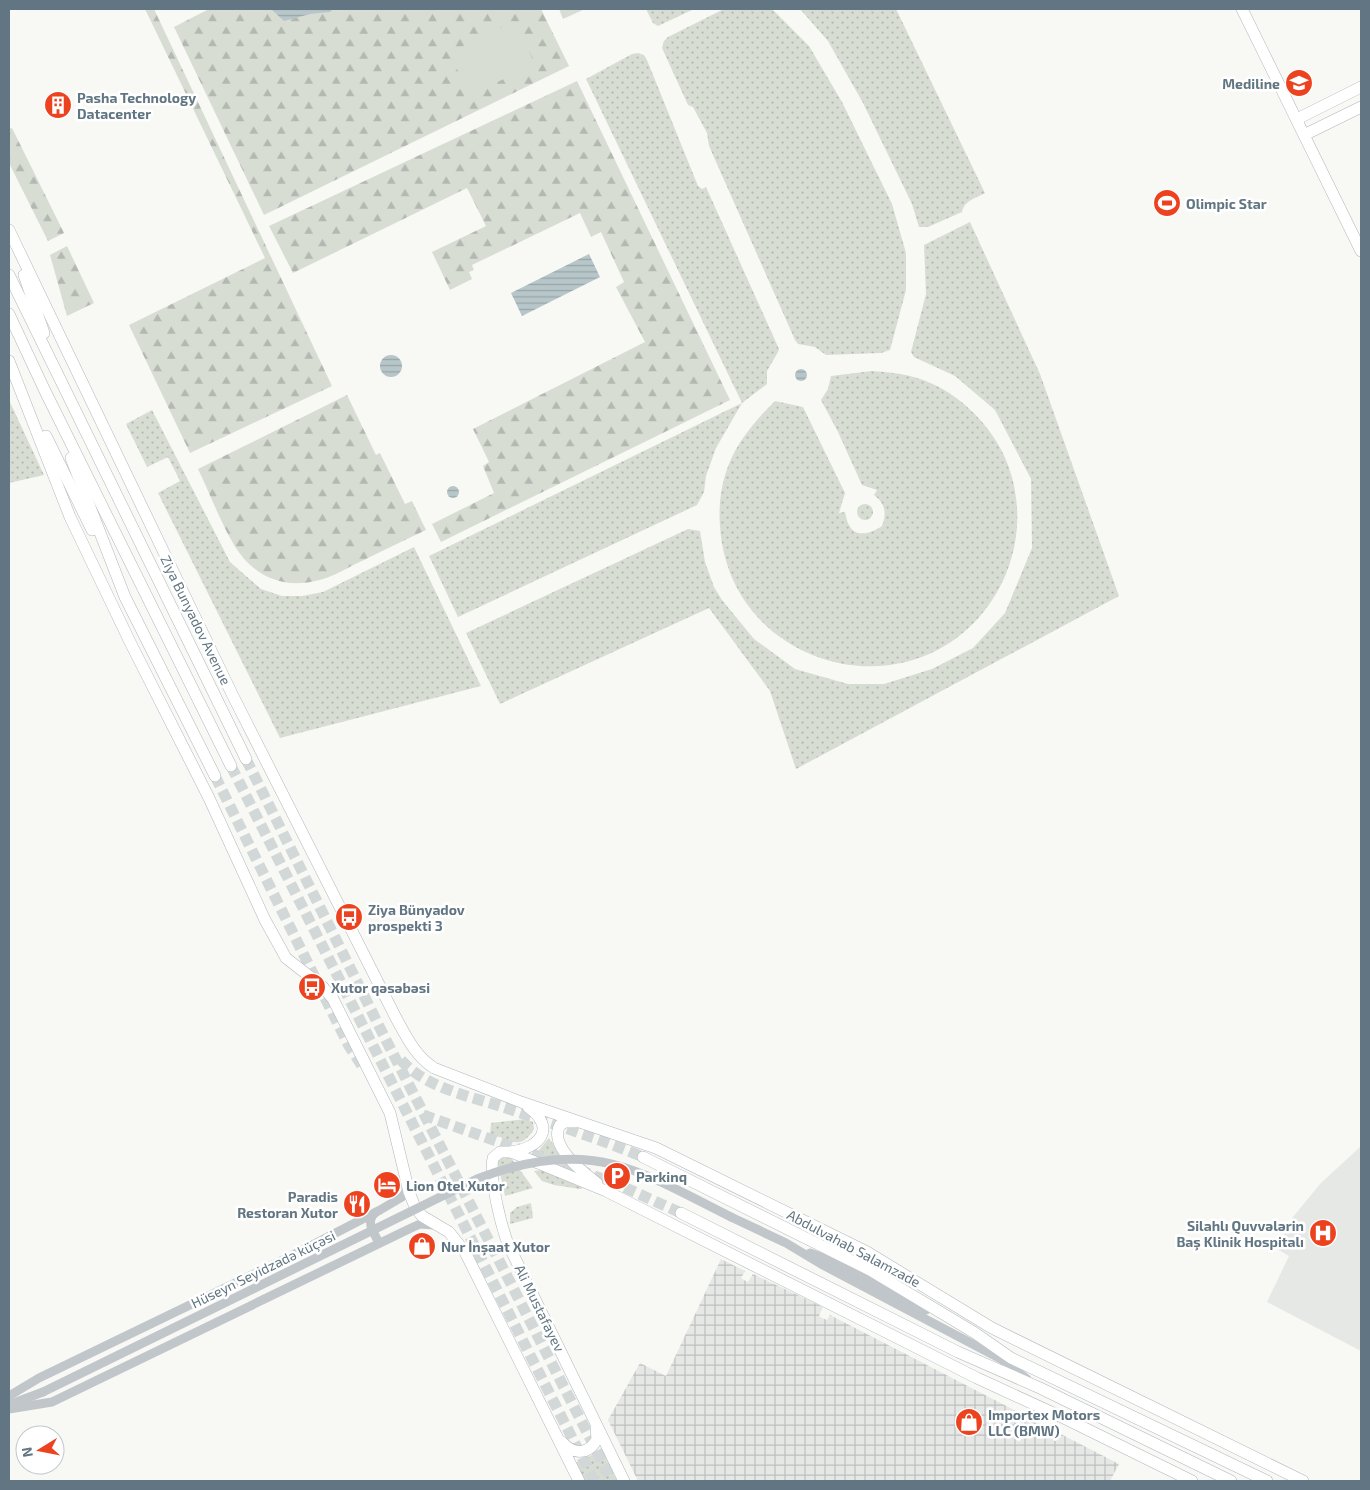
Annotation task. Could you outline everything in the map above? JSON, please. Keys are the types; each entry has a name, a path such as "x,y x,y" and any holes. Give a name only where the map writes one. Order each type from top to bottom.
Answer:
{"main road":[{"path":"1242,9 1361,251"},
{"path":"1297,119 1361,87"},
{"path":"1304,135 1361,107"},
{"path":"9,231 62,384"},
{"name":"Ziya Bunyadov Avenue","path":"9,231 232,694 391,1008 408,1040 420,1056"},
{"name":"Ziya Bunyadov Avenue","path":"10,278 246,759"},
{"path":"9,314 45,391 231,766"},
{"path":"9,361 215,776"},
{"path":"14,372 70,517 130,642 209,798 269,928 286,958 322,986 330,995 381,1095 393,1123 409,1192 415,1207 422,1216 453,1236 469,1258 579,1481"},
{"path":"45,391 125,597"},
{"name":"Abdulvahab Salamzade","path":"420,1056 434,1068 521,1102 656,1148 867,1252 992,1328 1303,1481"},
{"path":"511,1152 524,1150 533,1145 543,1132 543,1124 538,1116 521,1102"},
{"path":"580,1122 565,1122 560,1125 557,1133 559,1142 568,1157 606,1191"},
{"path":"511,1152 606,1191 977,1378 1192,1481"},
{"name":"Ali Mustafayev","path":"511,1152 496,1154 492,1163 502,1228 508,1244 624,1481"},
{"name":"Abdulvahab Salamzade","path":"643,1158 861,1266 905,1290 975,1333 1011,1358 1267,1481"},
{"path":"681,1213 958,1352 1040,1388 1231,1481"},
{"path":"901,1272 975,1333"},
{"path":"905,1290 992,1328"},
{"path":"1040,1388 1088,1431"},
{"path":"557,1435 569,1450 581,1452 591,1448 597,1439 593,1415"}],"street":[{"name":"Hüseyn Seyidzadə küçəsi","path":"9,1405 44,1392 477,1179 516,1166 563,1159 612,1164 637,1172 786,1244"},
{"path":"379,1244 370,1222 371,1216 405,1194 404,1170"},
{"path":"9,1396 39,1378 380,1210"},
{"path":"9,1409 52,1402 420,1224 440,1226"},
{"path":"786,1244 1001,1359 1040,1388"},
{"path":"786,1244 839,1265 919,1306 1011,1358"},
{"path":"292,1255 308,1251 318,1259 319,1269 306,1280"}],"shaded area":[{"path":"271,9 333,9 330,12 310,14 284,21"},
{"path":"589,254 600,277 522,316 511,293"},
{"path":"391,355 399,358 402,366 399,374 391,377 383,374 380,366 383,358"},
{"path":"799,369 803,369 807,375 803,381 799,381 795,377 795,373"},
{"path":"451,486 455,486 459,492 455,498 451,498 447,494 447,490"},
{"name":"Silahlı Quvvələrin Baş Klinik Hospitalı","path":"1361,1146 1361,1351 1267,1302 1289,1256 1277,1249 1293,1217 1320,1184"},
{"path":"721,1259 745,1271 741,1278 744,1280 748,1282 753,1274 823,1307 819,1316 822,1318 827,1320 830,1315 1119,1464 1110,1481 638,1481 608,1420 640,1363 666,1376"}],"green space":[{"path":"145,9 154,9 332,386 190,453 129,325 265,258"},
{"path":"209,9 541,9 569,66 264,215 174,27"},
{"path":"559,9 585,9 563,19"},
{"path":"646,9 694,9 658,26 653,23"},
{"path":"724,9 772,9 809,46 842,102 892,204 906,253 906,290 890,350 881,353 826,355 815,347 798,344 795,340 709,146 707,133 693,107 688,105 662,48 664,41 668,37"},
{"path":"800,9 896,9 985,193 968,202 962,212 928,227 919,227 912,204 863,103 828,41"},
{"path":"514,21 535,64 470,95 449,53"},
{"path":"632,54 644,55 647,60 698,186 702,189 706,187 779,349 767,371 767,384 742,403 586,79"},
{"path":"577,81 730,400 441,542 432,524 494,493 483,466 489,462 473,429 645,342 616,287 624,282 601,232 591,237 580,213 472,265 474,270 469,272 472,279 450,290 432,252 486,226 467,188 293,273 269,226"},
{"path":"12,128 64,233 48,241 9,163 9,129"},
{"path":"970,222 1040,374 1119,596 796,769 770,691 709,608 500,704 466,633 688,529 700,531 705,562 714,587 722,600 754,639 795,669 848,684 884,684 932,669 973,648 1005,613 1032,548 1031,479 995,410 955,376 914,357 911,352 926,294 924,245"},
{"path":"67,246 94,303 67,316 50,255"},
{"path":"872,371 901,374 926,381 956,398 982,421 1001,450 1008,465 1013,481 1017,514 1017,531 1014,547 1004,579 996,594 963,633 922,657 878,666 833,662 791,644 756,616 731,576 720,526 720,500 723,482 732,457 751,427 775,401 803,407 845,493 839,513 845,512 852,529 856,532 864,533 874,531 882,526 885,513 881,501 874,495 877,490 862,485 821,400 828,389 831,376"},
{"path":"347,395 376,455 380,453 405,504 412,501 426,530 321,580 291,583 268,577 249,564 234,545 198,469"},
{"path":"9,400 44,475 9,483"},
{"path":"742,403 716,448 706,476 704,492 697,505 458,617 429,556"},
{"path":"152,410 230,562 261,589 282,596 302,596 323,592 414,547 481,686 280,738 158,493 180,481 168,457 147,467 126,424"},
{"path":"862,504 868,504 873,509 871,518 862,520 857,515 857,509"},
{"path":"526,1119 533,1122 534,1129 524,1140 515,1142 490,1134 491,1123"},
{"path":"549,1138 570,1170 530,1155 539,1150"},
{"path":"509,1156 533,1188 505,1196 498,1164 499,1159"},
{"path":"543,1170 583,1188 554,1185 542,1181 534,1171"},
{"path":"531,1203 533,1218 510,1224 510,1213 517,1207"},
{"path":"602,1450 617,1481 584,1481 575,1463"}],"tunnel":[{"path":"246,759 386,1040 612,1481"},
{"path":"231,766 594,1481"},
{"path":"215,776 349,1046 364,1069"},
{"path":"401,1060 423,1078 449,1090 609,1143 643,1157"},
{"path":"423,1115 617,1184 681,1213"}],"place":[{"name":"Mediline","path":"1299,83"},
{"name":"Pasha Technology Datacenter","path":"58,105"},
{"name":"Olimpic Star","path":"1167,203"},
{"name":"Ziya Bünyadov prospekti 3","path":"349,917"},
{"name":"Xutor qəsəbəsi","path":"312,987"},
{"name":"Parkinq","path":"617,1176"},
{"name":"Lion Otel Xutor","path":"387,1185"},
{"name":"Paradis Restoran Xutor","path":"357,1204"},
{"name":"Silahlı Quvvələrin Baş Klinik Hospitalı","path":"1323,1233"},
{"name":"Nur İnşaat Xutor","path":"422,1246"},
{"name":"Importex Motors LLC (BMW)","path":"969,1422"}]}
